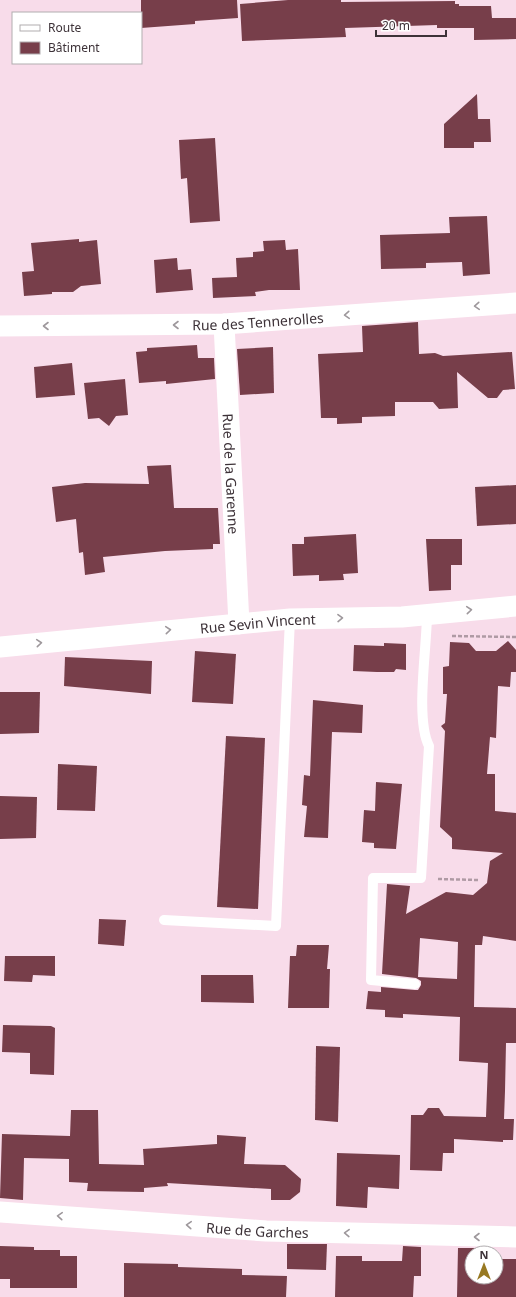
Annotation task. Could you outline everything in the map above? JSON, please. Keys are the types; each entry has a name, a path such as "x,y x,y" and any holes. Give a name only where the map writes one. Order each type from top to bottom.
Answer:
{"street":[{"name":"Rue des Tennerolles","path":"0,326 224,324 516,303"},
{"name":"Rue de la Garenne","path":"224,324 239,624"},
{"name":"Rue Sevin Vincent","path":"0,647 290,619 402,617 516,606"},
{"name":"Rue de Garches","path":"0,1212 266,1231 516,1237"}],"lane":[{"path":"415,984 371,980 373,878 421,878 429,746 424,738 423,722 424,659 427,636 427,614"},
{"path":"164,920 276,926 290,619"}],"path":[{"path":"427,636 516,637"},
{"path":"421,878 479,880"}],"building":[{"path":"141,0 237,0 238,18 195,21 195,24 142,28"},
{"path":"288,0 341,0 341,2 455,1 455,4 459,4 459,6 491,6 492,18 516,18 516,39 474,40 474,28 437,28 437,25 345,28 346,37 242,41 240,4"},
{"path":"477,94 478,119 490,119 491,142 474,142 474,148 444,148 444,124"},
{"path":"215,138 220,221 190,223 187,178 181,179 179,140"},
{"path":"487,216 490,274 463,276 462,262 426,263 426,268 381,269 380,235 450,233 449,217"},
{"path":"79,239 79,242 97,240 101,284 81,286 73,292 52,292 52,294 24,296 22,272 34,271 31,243"},
{"path":"285,240 286,250 298,249 300,290 269,290 255,292 256,296 213,298 212,278 237,277 236,258 253,257 253,252 264,251 263,241"},
{"path":"177,258 178,270 191,269 193,290 156,293 154,260"},
{"path":"418,322 419,354 435,353 443,356 512,352 515,389 503,390 497,398 488,398 457,372 458,408 439,409 433,402 395,402 395,416 362,417 362,423 337,424 337,418 321,418 318,354 363,352 362,326"},
{"path":"197,345 198,358 214,358 215,379 166,384 166,381 139,383 136,352 147,351 147,348"},
{"path":"273,347 274,393 240,395 237,349"},
{"path":"72,363 75,395 36,398 34,367"},
{"path":"125,379 128,415 116,416 109,426 99,418 88,419 84,383"},
{"path":"171,465 174,508 218,508 220,544 213,544 213,549 165,551 103,557 105,572 85,575 83,552 79,553 76,519 56,522 52,487 85,483 149,484 147,466"},
{"path":"516,485 516,524 477,526 475,487"},
{"path":"356,534 358,573 343,574 344,580 319,581 319,575 293,576 292,544 304,544 304,537"},
{"path":"426,539 462,539 462,565 451,565 451,590 429,591"},
{"path":"508,641 516,650 516,672 511,672 510,687 498,686 496,738 490,737 487,774 495,774 495,811 516,813 516,941 483,936 482,945 475,945 474,1007 516,1008 516,1043 506,1043 504,1119 514,1119 513,1140 503,1140 503,1142 454,1139 454,1153 443,1153 442,1171 410,1170 411,1115 423,1115 428,1108 439,1108 444,1116 486,1117 488,1063 459,1061 460,1017 403,1014 403,1018 385,1017 385,1010 366,1009 368,991 381,992 381,987 418,990 421,985 421,981 416,978 382,974 387,884 410,886 406,914 446,892 473,895 487,883 490,861 503,853 452,849 452,838 440,827 445,731 441,726 445,723 447,694 443,694 443,667 449,666 450,642 469,643 476,651 496,651","holes":["420,938 458,942 457,979 418,977"]},
{"path":"384,643 406,644 406,670 396,669 394,672 353,671 354,645 384,646"},
{"path":"195,651 236,654 233,704 192,702"},
{"path":"65,657 152,661 151,694 64,686"},
{"path":"0,692 40,692 39,733 0,734"},
{"path":"313,700 363,705 362,733 332,732 328,838 304,837 307,806 302,805 304,775 310,776"},
{"path":"226,736 265,738 258,909 217,907"},
{"path":"58,764 97,766 95,811 57,810"},
{"path":"376,782 402,784 396,849 374,848 374,843 362,842 364,810 375,811"},
{"path":"0,796 37,797 36,838 0,839"},
{"path":"99,919 126,920 124,946 98,944"},
{"path":"297,945 329,945 327,969 330,969 329,1008 288,1008 290,956 296,956"},
{"path":"5,956 55,956 55,976 33,975 32,982 4,981"},
{"path":"201,975 253,975 254,1003 201,1002"},
{"path":"3,1025 51,1026 55,1028 54,1075 30,1074 30,1053 2,1052"},
{"path":"316,1046 340,1047 338,1122 315,1120"},
{"path":"71,1110 98,1110 99,1164 144,1165 143,1149 217,1144 217,1135 246,1137 244,1164 285,1165 301,1179 300,1192 290,1200 271,1200 271,1189 167,1183 168,1186 144,1188 144,1192 87,1191 88,1183 69,1182 69,1159 24,1158 23,1200 0,1198 2,1134 70,1136"},
{"path":"337,1153 400,1155 399,1189 368,1187 367,1208 336,1206"},
{"path":"287,1244 327,1244 326,1270 287,1269"},
{"path":"0,1246 34,1247 34,1250 60,1250 60,1256 77,1256 77,1288 10,1288 10,1279 0,1279"},
{"path":"403,1246 421,1247 421,1276 414,1276 413,1297 335,1297 336,1256 362,1256 362,1261 402,1261"},
{"path":"458,1248 464,1248 464,1285 504,1285 504,1259 516,1259 516,1297 457,1297"},
{"path":"124,1263 178,1264 178,1267 242,1269 242,1275 287,1276 286,1297 124,1297"}]}
